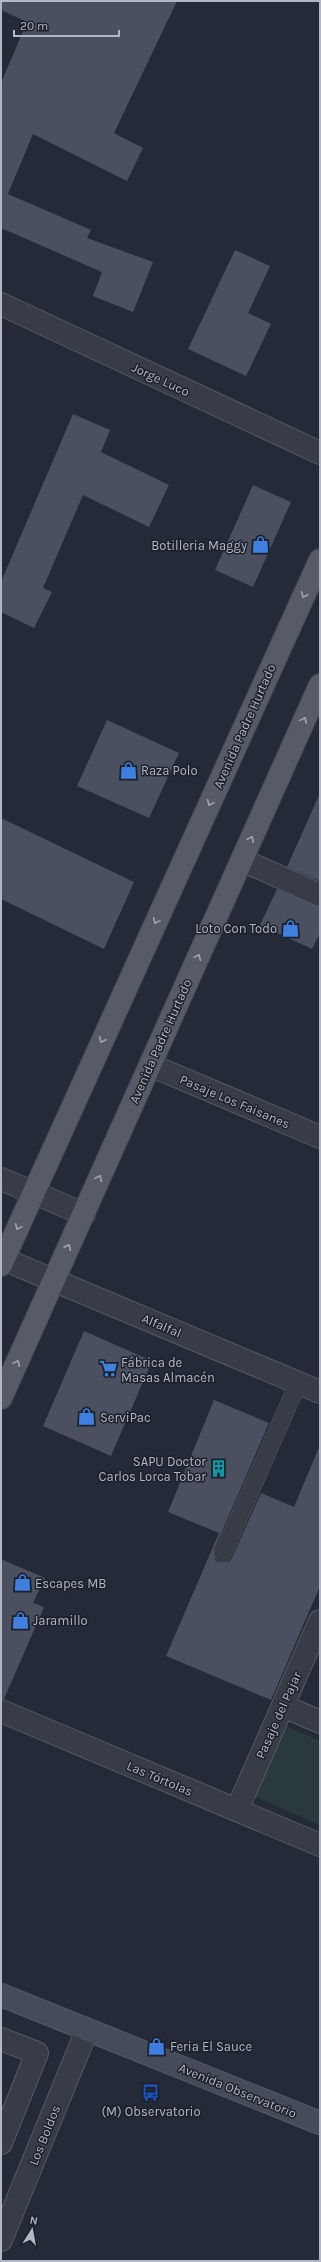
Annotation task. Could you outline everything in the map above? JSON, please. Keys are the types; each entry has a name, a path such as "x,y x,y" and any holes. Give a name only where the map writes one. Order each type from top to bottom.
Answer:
{"main road":[{"name":"Avenida Padre Hurtado","path":"2,1262 320,560"},
{"name":"Avenida Padre Hurtado","path":"1,1398 320,685"},
{"name":"Avenida Observatorio","path":"1,1995 320,2123"}],"street":[{"name":"Jorge Luco","path":"1,304 320,453"},
{"path":"242,860 320,895"},
{"name":"Pasaje Los Faisanes","path":"150,1065 320,1137"},
{"path":"1,1179 32,1194 84,1214"},
{"name":"Alfalfal","path":"2,1262 53,1280 320,1392"},
{"name":"Pasaje del Pajar","path":"237,1810 320,1621"},
{"path":"283,1706 320,1722"},
{"name":"Las Tórtolas","path":"1,1711 320,1845"},
{"name":"Los Boldos","path":"1,2240 87,2030"},
{"path":"1,2039 37,2053 1,2143"}],"lane":[{"path":"223,1554 298,1383"}],"shaded area":[{"path":"283,1725 320,1741 320,1825 252,1796"}],"building":[{"path":"1,1 177,1 114,133 143,148 127,181 33,134 8,194 91,230 87,238 153,262 133,312 93,296 102,272 1,228 1,83 27,22 1,10"},
{"path":"235,250 270,266 248,313 271,324 246,376 188,349"},
{"path":"73,414 110,430 101,452 169,485 149,527 83,495 43,588 52,592 34,628 1,612 1,582"},
{"path":"253,485 291,502 253,587 215,570"},
{"name":"Raza Polo","path":"107,720 179,753 149,818 77,786"},
{"path":"320,793 320,881 287,867"},
{"path":"1,818 134,882 104,949 1,899"},
{"path":"277,889 320,907 320,933 312,949 260,925"},
{"path":"84,1331 152,1361 111,1456 43,1426"},
{"path":"214,1400 269,1423 214,1550 215,1560 219,1563 229,1562 232,1558 261,1493 294,1507 320,1445 320,1586 271,1700 166,1656 219,1533 168,1512"},
{"path":"1,1559 45,1578 33,1603 44,1607 4,1699 1,1699"}],"place":[{"name":"Botilleria Maggy","path":"260,545"},
{"name":"Raza Polo","path":"128,770"},
{"name":"Loto Con Todo","path":"290,928"},
{"name":"Fábrica de Masas Almacén","path":"108,1369"},
{"name":"ServiPac","path":"87,1417"},
{"name":"SAPU Doctor Carlos Lorca Tobar","path":"219,1468"},
{"name":"Escapes MB","path":"22,1583"},
{"name":"Jaramillo","path":"20,1620"},
{"name":"Feria El Sauce","path":"157,2046"},
{"name":"(M) Observatorio","path":"151,2092"}]}
